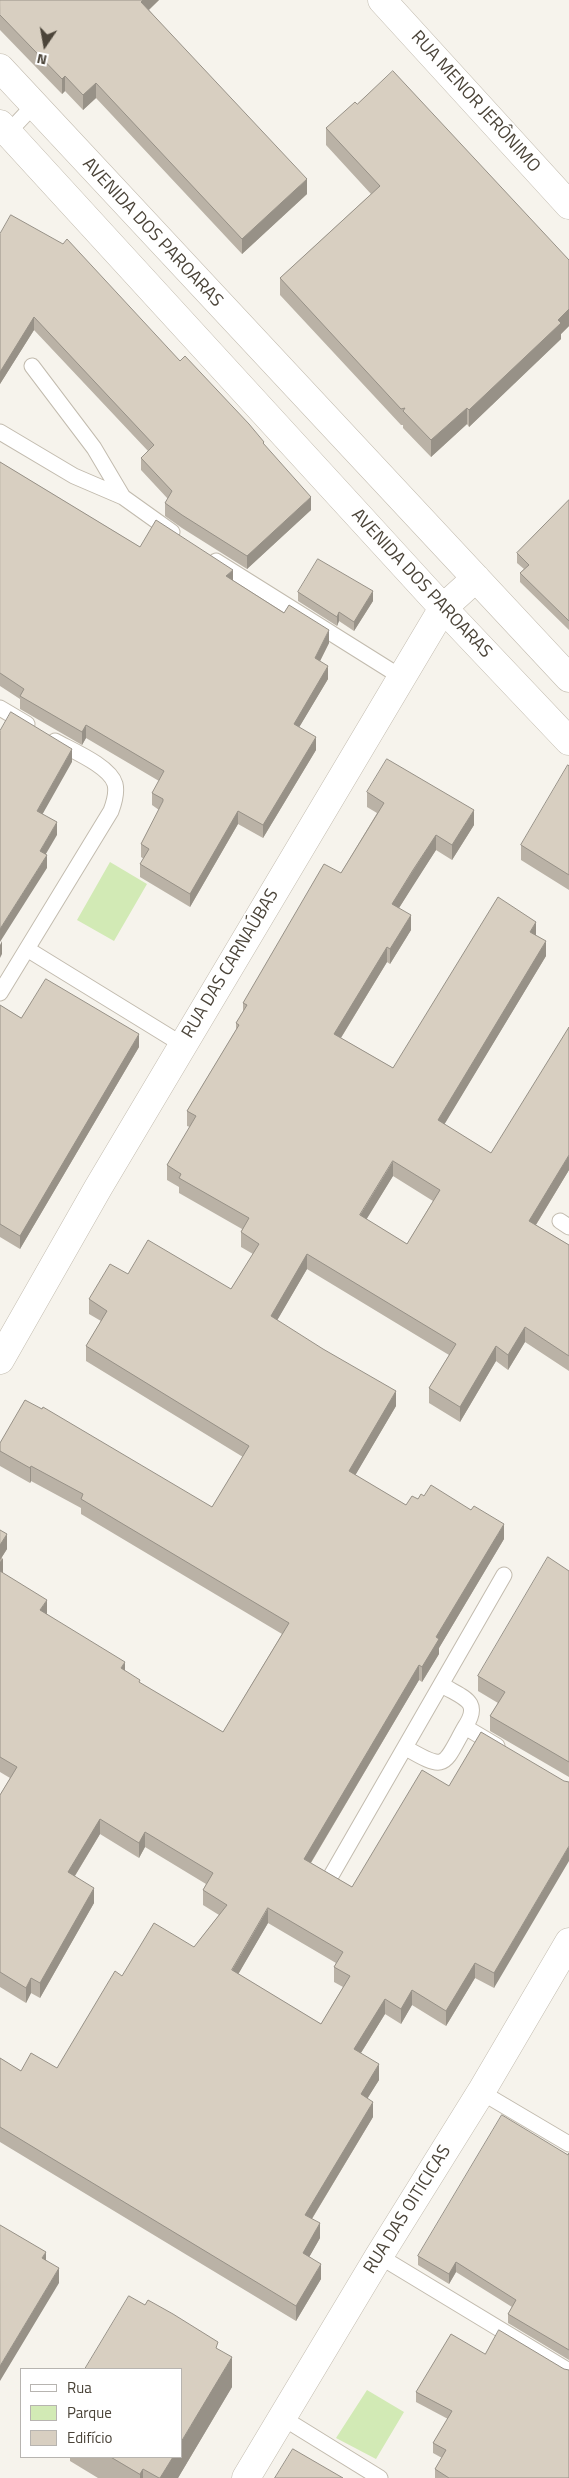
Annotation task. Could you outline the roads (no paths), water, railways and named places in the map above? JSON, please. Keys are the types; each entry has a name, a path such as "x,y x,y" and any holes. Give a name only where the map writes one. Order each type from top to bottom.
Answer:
{"street":[{"name":"RUA MENOR JERÔNIMO","path":"389,3 569,205"},
{"name":"AVENIDA DOS PAROARAS","path":"0,68 569,678"},
{"name":"AVENIDA DOS PAROARAS","path":"2,133 569,742"},
{"path":"274,424 306,397"},
{"name":"RUA DAS CARNAÚBAS","path":"0,1360 183,1045 443,608 476,578"},
{"name":"RUA DAS OITICICAS","path":"246,2478 379,2256 482,2092 569,1942"}],"lane":[{"path":"2,133 34,105"},
{"path":"32,366 94,448 123,497"},
{"path":"0,432 74,476 123,497 185,541"},
{"path":"201,551 401,677"},
{"path":"0,708 107,771 115,784 112,811 0,992"},
{"path":"27,948 183,1045"},
{"path":"332,1874 504,1575"},
{"path":"406,1748 430,1763 440,1763 447,1758 473,1716 473,1708 469,1702 442,1685"},
{"path":"465,1727 513,1755"},
{"path":"482,2092 569,2144"},
{"path":"379,2256 569,2371"},
{"path":"283,2418 380,2478"}]}
